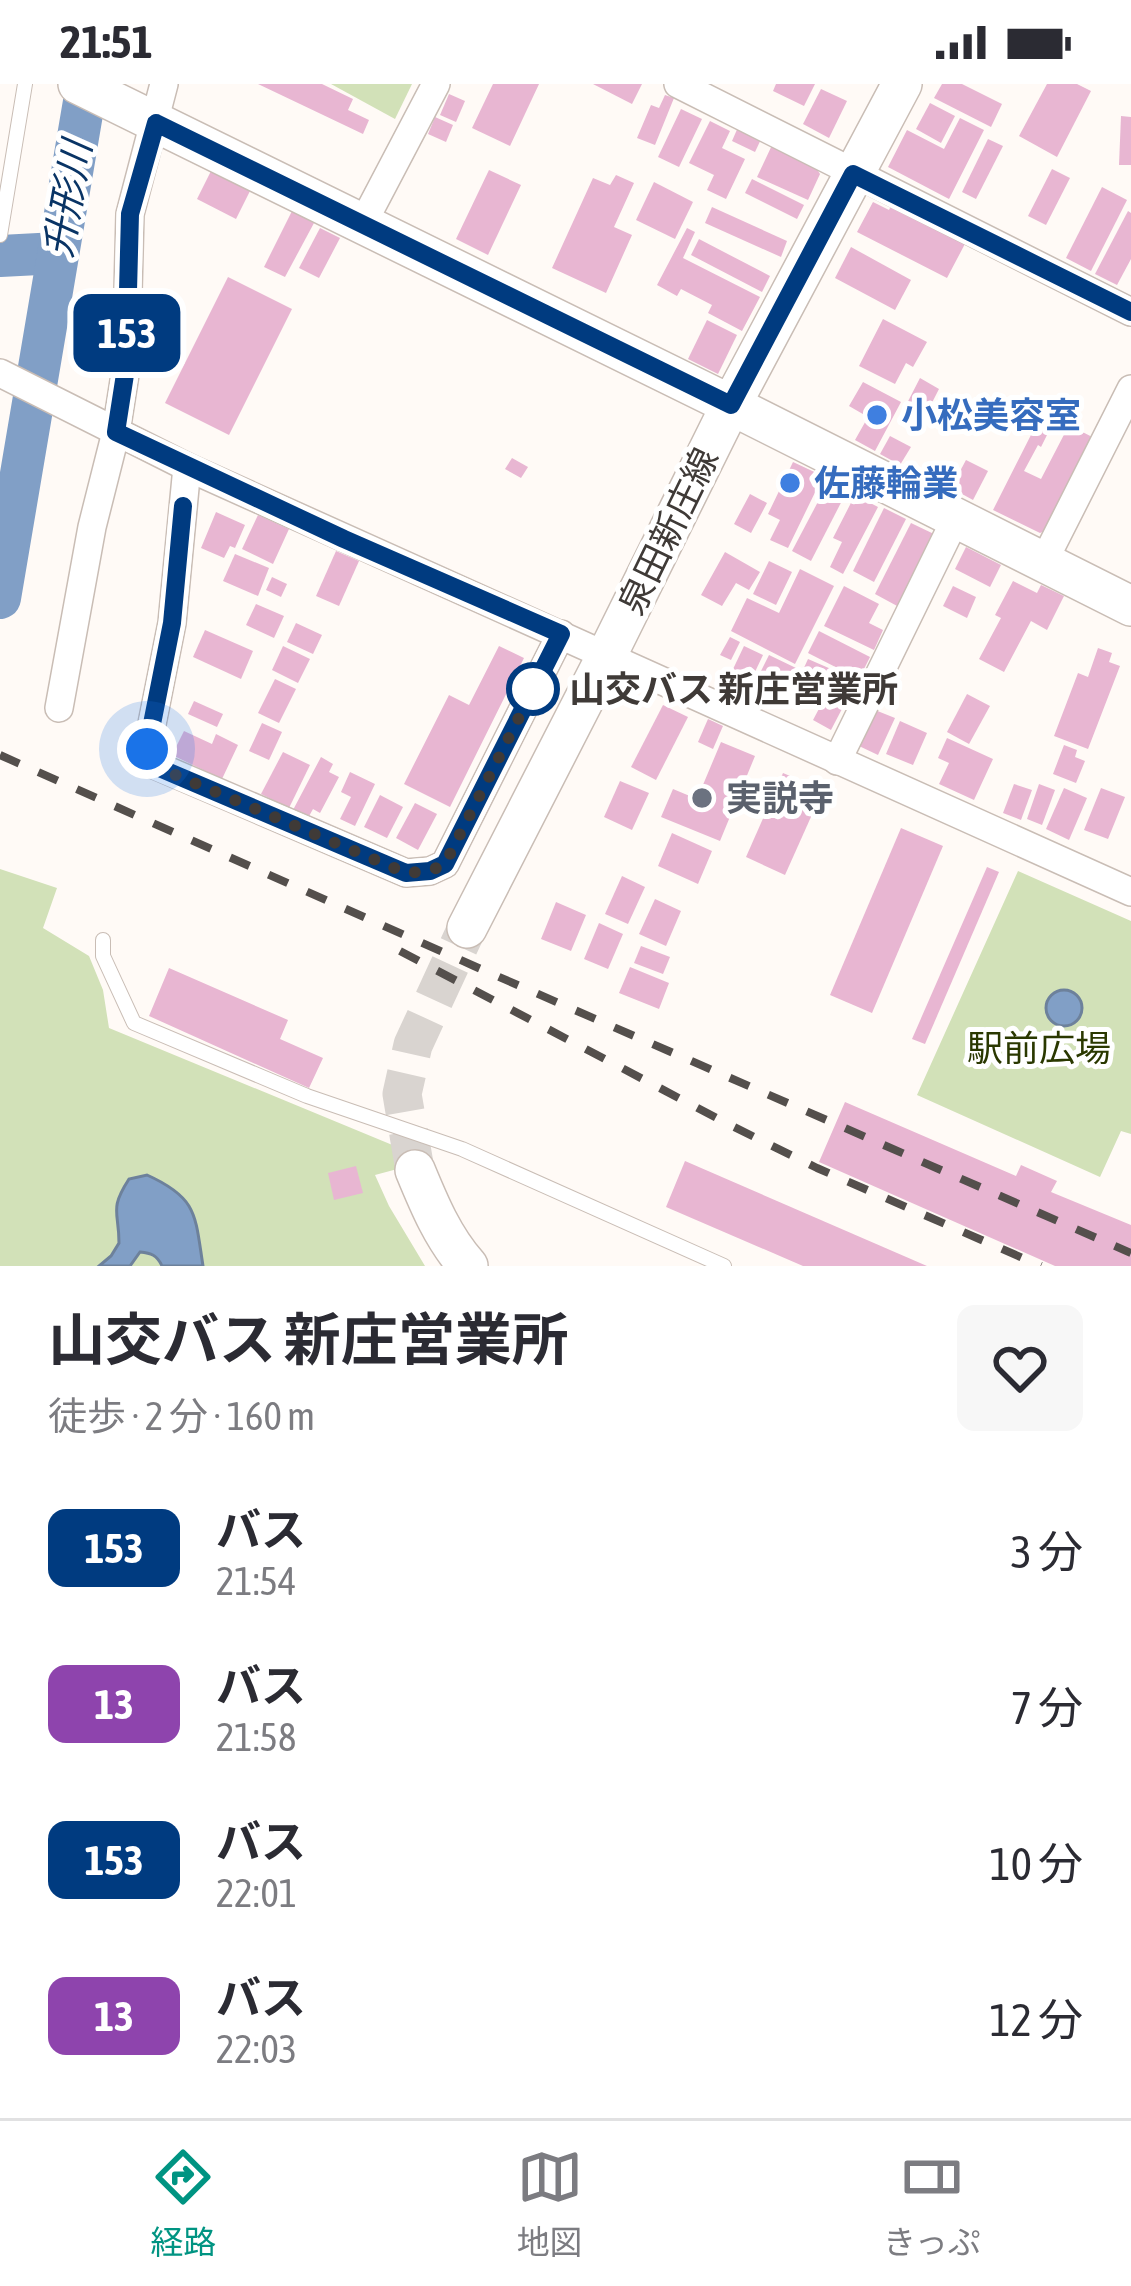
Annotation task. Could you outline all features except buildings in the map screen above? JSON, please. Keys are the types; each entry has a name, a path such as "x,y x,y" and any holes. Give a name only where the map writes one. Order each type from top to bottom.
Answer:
{"main road":[{"path":"78,84 731,405 902,84"},
{"name":"泉田新庄線","path":"467,928 731,405 1131,606"},
{"path":"415,1170 432,1213 468,1266"}],"street":[{"path":"58,708 106,426 126,368 130,214 164,84"},
{"path":"362,225 436,84"},
{"path":"678,84 1131,312"},
{"path":"0,373 187,467 1131,892"},
{"path":"1042,563 1131,389"},
{"path":"187,467 172,623 147,749 150,764 406,873 430,871 445,864 561,634"},
{"path":"836,760 956,518"}],"lane":[{"path":"0,235 26,84"},
{"path":"103,940 103,956 134,1023 308,1096 461,1150 724,1266"}],"green space":[{"path":"331,84 412,84 395,119"},
{"path":"0,869 57,888 43,928 89,956 103,990 109,1028 419,1156 416,1164 375,1175 425,1266 0,1266"},
{"name":"駅前広場","path":"1018,871 1131,921 1131,1134 1121,1131 1100,1177 917,1095"}],"water":[{"path":"1064,990 1077,995 1082,1008 1077,1021 1064,1026 1051,1021 1046,1008 1051,995"},
{"path":"147,1175 185,1200 203,1266 162,1266 153,1255 140,1252 130,1266 99,1266 119,1243 116,1211 123,1189 129,1179"}],"waterway":[{"name":"升形川","path":"0,598 87,84"},
{"path":"0,256 58,253"}],"tunnel":[{"path":"415,1170 402,1094 413,1045 467,928"}],"railway":[{"path":"0,755 1131,1253"},
{"path":"400,951 817,1168 1041,1266"}],"bus line":[{"name":"153","path":"183,506 172,623 147,749 150,764 406,873 430,871 445,864 561,634 116,432 126,368 130,214 156,123 731,405 853,174 1131,312"}],"place":[{"name":"小松美容室","path":"877,415"},
{"name":"佐藤輪業","path":"790,483"},
{"name":"山交バス 新庄営業所","path":"533,689"},
{"name":"実説寺","path":"702,798"}],"route":[{"path":"147,749 150,764 406,873 430,871 445,864 542,672 533,689"}]}
